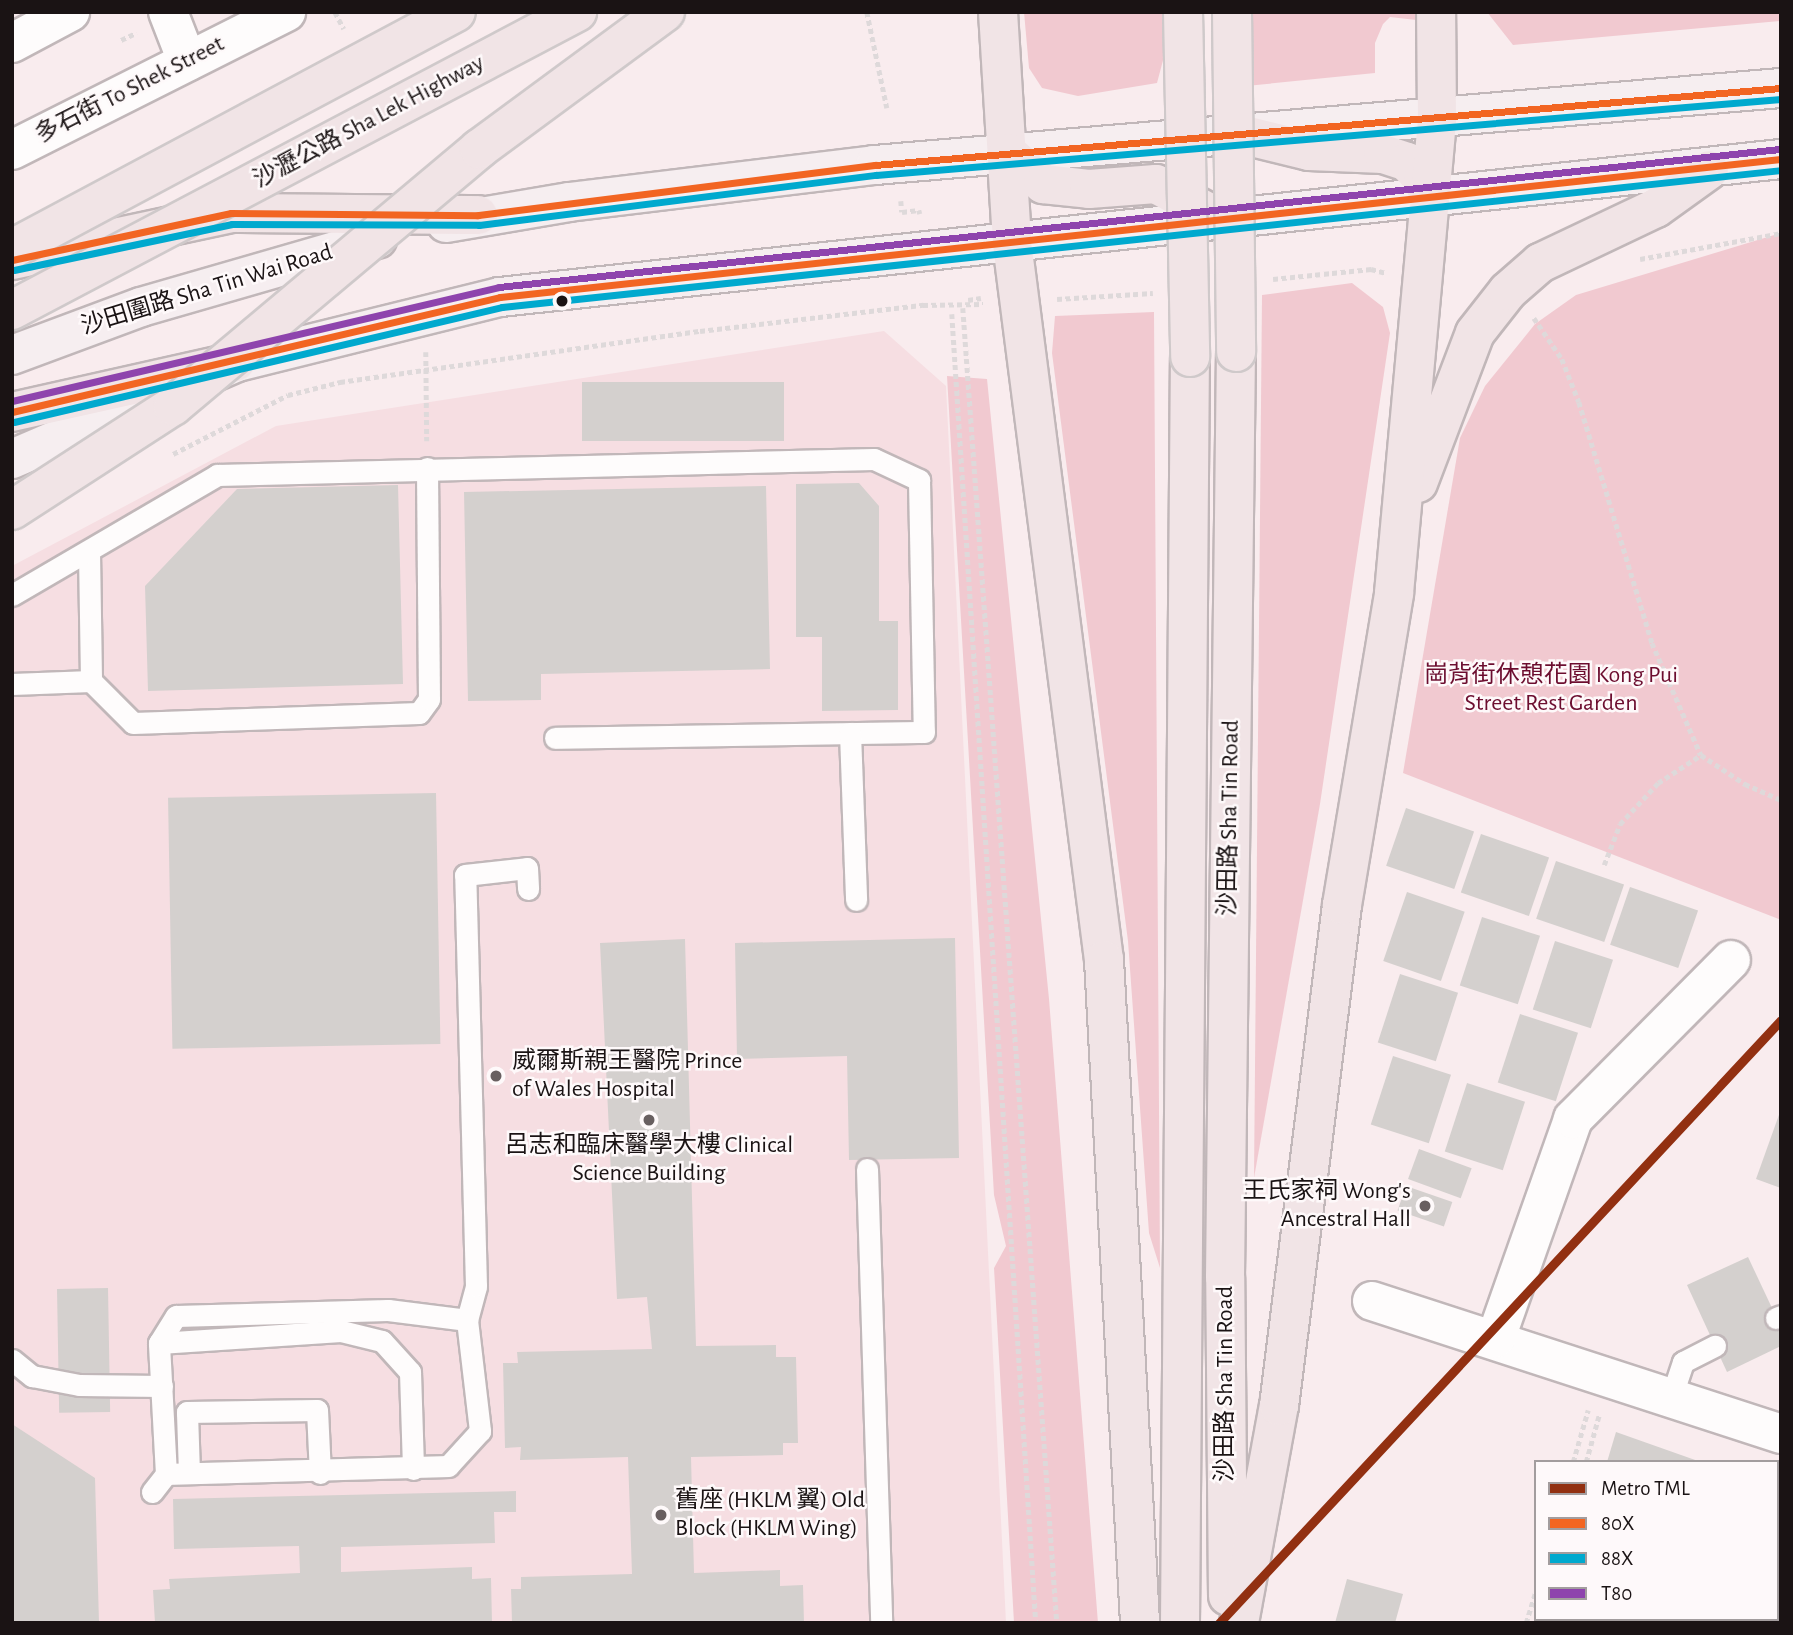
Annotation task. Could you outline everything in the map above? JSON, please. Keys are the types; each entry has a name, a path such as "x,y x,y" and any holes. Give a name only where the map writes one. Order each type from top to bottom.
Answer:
{"highway":[{"path":"12,249 456,12"},
{"name":"沙瀝公路 Sha Lek Highway","path":"12,310 577,12"},
{"path":"12,510 173,406 479,149 665,12"},
{"path":"998,12 1012,243 1104,960 1140,1623"},
{"name":"沙田路 Sha Tin Road","path":"1180,1623 1190,357 1183,12"},
{"name":"沙田路 Sha Tin Road","path":"1230,1623 1225,1277 1236,352 1232,12"},
{"path":"1239,1623 1279,1406 1342,905 1402,524 1437,118 1436,12"},
{"path":"1248,136 1309,151 1383,153 1407,162 1423,179 1430,200"},
{"path":"1008,153 1043,184 1090,190 1156,184 1215,216"},
{"path":"1402,524 1475,334 1508,290 1540,263 1656,208 1709,170"},
{"path":"12,260 231,212 478,215"},
{"path":"12,412 237,362"}],"main road":[{"name":"沙田圍路 Sha Tin Wai Road","path":"12,355 231,279 478,215 1008,153 1248,136 1781,88"},
{"path":"12,459 237,362 500,297 1081,238 1215,216 1430,200 1709,170 1781,159"}],"street":[{"path":"12,43 70,12"},
{"path":"168,12 187,61"},
{"name":"多石街 To Shek Street","path":"12,149 286,12"},
{"path":"1496,1338 1573,1119 1731,960"},
{"path":"1372,1301 1496,1338 1670,1401 1781,1434"}],"lane":[{"path":"12,595 217,475 427,467 874,459 919,480 924,732 555,738"},
{"path":"89,552 91,681 133,723 419,713 429,699 427,467"},
{"path":"12,684 91,681"},
{"path":"850,733 856,900"},
{"path":"166,1474 320,1473 448,1466 480,1432 467,1320 476,1286 465,875 527,869 528,889"},
{"path":"867,1168 881,1623"},
{"path":"152,1492 166,1474 159,1343 176,1316 388,1310 467,1320"},
{"path":"159,1343 341,1331 382,1341 411,1372 412,1469"},
{"path":"1670,1401 1683,1362 1715,1346"},
{"path":"12,1360 32,1376 79,1385 162,1385"},
{"path":"189,1473 187,1412 317,1410 320,1473"}],"path":[{"path":"335,12 349,39"},
{"path":"867,12 887,108"},
{"path":"121,40 135,33"},
{"path":"901,200 901,212 919,209 920,222"},
{"path":"1628,262 1781,233"},
{"path":"159,462 288,395 426,371 714,330 923,305 963,308 1057,1623"},
{"path":"1532,311 1562,359 1579,402 1643,619 1701,755 1745,785 1781,800"},
{"path":"952,314 1036,1623"},
{"path":"426,351 427,467"},
{"path":"1604,865 1620,824 1658,783 1701,755"},
{"path":"1574,1460 1591,1399"},
{"path":"1587,1460 1602,1404"},
{"path":"1526,1623 1534,1597"}],"shaded area":[{"name":"威爾斯親王醫院 Prince of Wales Hospital","path":"884,331 946,386 1006,1623 12,1623 12,566 276,426"}],"green space":[{"path":"1024,12 1165,12 1166,49 1157,83 1078,96 1042,88 1029,68"},
{"path":"1247,12 1424,12 1425,21 1390,17 1383,24 1375,43 1375,73 1246,86"},
{"path":"1487,12 1781,12 1781,21 1513,45"},
{"name":"崗背街休憩花園 Kong Pui Street Rest Garden","path":"1781,233 1781,920 1403,773 1460,438 1485,386 1535,324 1576,295"},
{"path":"1352,283 1383,307 1390,333 1320,804 1254,1178 1262,295"},
{"path":"1154,312 1160,1268 1149,1233 1128,941 1052,353 1055,316"},
{"path":"947,376 987,379 1049,999 1098,1623 1014,1623 994,1268 1006,1246 994,1195"}],"building":[{"path":"582,382 784,382 784,441 582,441"},
{"path":"859,483 879,506 879,621 898,621 898,710 822,711 822,637 796,637 796,484"},
{"path":"398,485 403,684 148,691 145,586 237,489"},
{"path":"766,486 770,669 541,674 541,700 468,701 464,492"},
{"path":"436,793 440,1044 172,1049 168,798"},
{"path":"1406,808 1474,831 1454,889 1386,866"},
{"path":"1481,834 1549,857 1529,916 1461,893"},
{"path":"1556,861 1624,884 1604,942 1536,919"},
{"path":"1630,887 1698,910 1678,968 1610,945"},
{"path":"1407,892 1465,912 1441,981 1383,961"},
{"path":"1482,917 1540,936 1518,1004 1460,985"},
{"path":"955,938 959,1158 849,1160 847,1056 737,1059 735,943"},
{"name":"舊座 (HKLM 翼) Old Block (HKLM Wing)","path":"685,939 696,1346 776,1345 776,1357 796,1357 798,1443 783,1443 783,1455 691,1457 694,1573 780,1570 780,1586 803,1585 804,1623 512,1623 511,1589 521,1589 521,1577 632,1574 628,1457 520,1460 521,1447 505,1448 503,1363 518,1363 517,1352 652,1349 647,1297 617,1299 600,943"},
{"path":"1555,941 1613,960 1591,1028 1533,1009"},
{"path":"1400,974 1458,993 1436,1061 1378,1042"},
{"path":"1520,1014 1578,1033 1556,1101 1498,1082"},
{"path":"1393,1056 1451,1075 1429,1143 1371,1124"},
{"path":"1467,1083 1525,1102 1503,1170 1445,1151"},
{"path":"1781,1112 1781,1188 1756,1179"},
{"path":"1419,1149 1472,1168 1461,1198 1408,1179"},
{"name":"王氏家祠 Wong's Ancestral Hall","path":"1406,1186 1452,1202 1444,1227 1398,1211"},
{"path":"1748,1257 1781,1327 1781,1346 1727,1372 1687,1285"},
{"path":"108,1288 110,1412 59,1413 57,1289"},
{"path":"12,1424 95,1478 99,1623 12,1623"},
{"path":"1616,1432 1695,1460 1608,1460"},
{"path":"1779,1490 1781,1491 1779,1550"},
{"path":"516,1491 516,1512 494,1512 495,1543 341,1547 341,1572 472,1567 472,1579 491,1578 492,1623 155,1623 153,1590 170,1589 169,1579 300,1573 299,1546 174,1549 173,1499"},
{"path":"1347,1579 1403,1594 1395,1623 1335,1623"},
{"path":"1558,1621 1660,1621 1557,1623"}],"metro line":[{"name":"TML","path":"1219,1623 1781,1020"}],"transit line":[{"name":"80X","path":"12,260 231,213 478,215 875,165 1781,88"},
{"name":"88X","path":"14,270 232,224 479,225 876,175 1781,99"},
{"name":"T80","path":"12,401 499,287 1780,149"},
{"name":"80X","path":"12,412 500,297 1781,159"},
{"name":"88X","path":"14,422 502,307 1781,170"}],"place":[{"name":"威爾斯親王醫院 Prince of Wales Hospital","path":"496,1076"},
{"name":"呂志和臨床醫學大樓 Clinical Science Building","path":"649,1120"},
{"name":"王氏家祠 Wong's Ancestral Hall","path":"1425,1206"},
{"name":"舊座 (HKLM 翼) Old Block (HKLM Wing)","path":"661,1515"}]}
